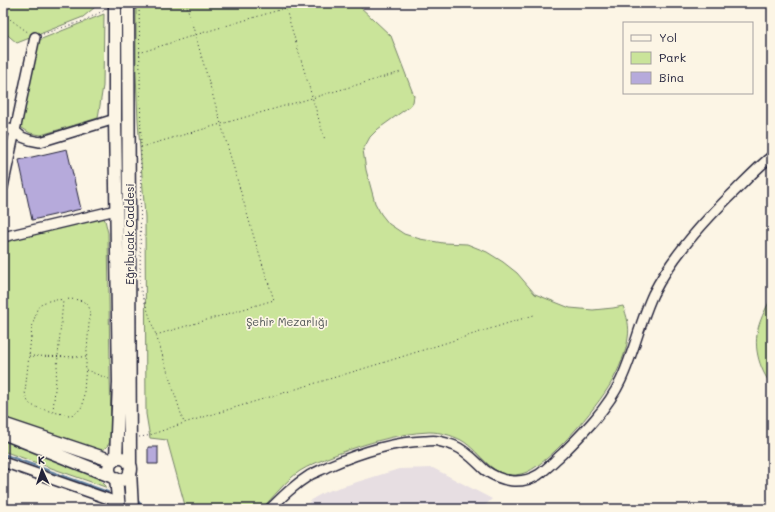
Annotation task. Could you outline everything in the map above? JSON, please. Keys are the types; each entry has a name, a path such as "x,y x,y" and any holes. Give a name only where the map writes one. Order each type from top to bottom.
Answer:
{"main road":[{"name":"Eğribucak Caddesi","path":"128,3 130,468 132,509"},
{"name":"Eğribucak Caddesi","path":"114,460 119,382 115,119 115,4"},
{"path":"3,424 114,460 121,458 124,459 129,463 130,468 125,478 115,478 3,433"},
{"path":"114,460 109,469 115,478 118,506"}],"street":[{"path":"3,187 35,37"},
{"path":"3,127 15,131 22,137 40,142 115,119"},
{"path":"270,509 295,486 312,474 335,463 362,453 391,445 415,441 437,441 456,446 486,471 506,481 516,482 524,480 536,476 546,469 574,442 607,403 620,381 631,356 640,326 653,294 669,267 690,240 722,204 762,163 772,156"},
{"path":"3,237 116,210"},
{"path":"3,462 118,506"}],"path":[{"path":"139,3 141,148 140,288 184,423"},
{"path":"156,334 274,300 253,234 186,3"},
{"path":"284,3 325,140"},
{"path":"3,16 35,37 83,21 115,4"},
{"path":"140,53 286,8"},
{"path":"141,148 401,72"},
{"path":"52,300 84,301 90,310 83,406 80,410 70,415 34,407 28,401 25,392 29,356 32,328 37,309 42,303 52,300"},
{"path":"53,412 63,300"},
{"path":"131,437 147,436 184,423 390,361 534,315"},
{"path":"29,356 86,357"},
{"path":"85,370 119,382"}],"shaded area":[{"path":"433,468 492,499 481,509 302,509 314,498 325,492 399,469"}],"green space":[{"path":"3,3 100,3 83,17 17,43 3,31"},
{"name":"Şehir Mezarlığı","path":"136,3 356,3 391,36 414,96 413,102 410,106 378,129 370,137 363,150 366,170 375,203 389,224 404,234 420,239 443,243 467,244 487,252 517,273 535,294 570,308 593,310 623,306 626,314 629,334 626,349 611,383 583,421 544,461 532,470 521,474 511,475 502,473 495,469 461,440 441,433 417,433 377,441 351,449 306,467 289,479 261,509 186,509 167,440 150,438 146,414 145,217 138,121"},
{"path":"104,14 103,86 98,118 41,135 30,133 22,128 19,125 39,40"},
{"path":"97,217 105,220 108,233 111,437 107,447 97,451 3,417 3,242"},
{"path":"772,296 772,386 760,363 757,339 760,322"},
{"path":"3,440 85,469 98,478 108,488 3,451"}],"building":[{"path":"67,149 81,209 32,220 19,160"},
{"path":"148,447 158,447 158,464 148,464"}],"waterway":[{"path":"3,454 108,492"},
{"path":"139,502 144,509"}]}
